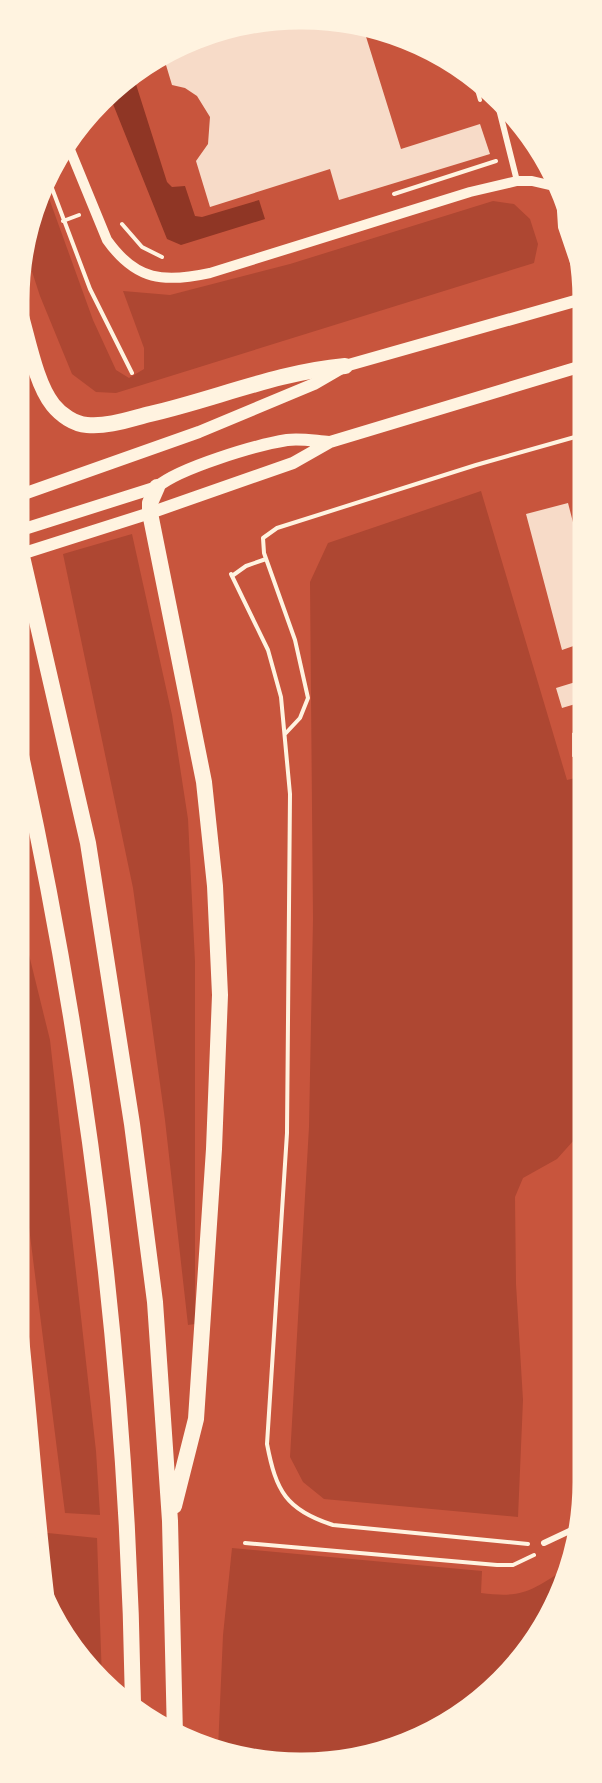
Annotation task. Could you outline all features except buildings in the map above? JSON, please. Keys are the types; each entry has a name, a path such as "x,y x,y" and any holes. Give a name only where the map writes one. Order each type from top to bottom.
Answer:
{"highway":[{"path":"28,339 41,382 52,404 67,418 85,425 105,425 185,406 312,369 345,366"},
{"path":"157,487 150,503 150,513 204,782 215,886 220,995 214,1161 196,1419 170,1521"},
{"path":"28,583 87,843 115,1007 155,1302 170,1521 175,1723"},
{"path":"28,790 55,919 88,1128 110,1306 128,1518 133,1696"},
{"path":"28,1400 35,1505 43,1570"}],"main road":[{"path":"28,493 199,432 314,384 345,366 574,301"},
{"path":"28,552 150,513 293,463 330,442 574,368"},
{"path":"28,528 157,487 169,476 203,464 288,440 330,442"}],"street":[{"path":"501,115 518,181"},
{"path":"72,154 107,240 127,265 142,273 162,278 185,278 210,273 431,203 518,181 548,187"},
{"path":"544,1543 569,1531"}],"path":[{"path":"479,94 482,105"},
{"path":"386,197 497,161 494,150"},
{"path":"52,190 90,289 132,373"},
{"path":"63,221 94,208"},
{"path":"121,223 142,247 171,259"},
{"path":"284,734 300,718 308,698 295,639 266,559 263,538 277,528 476,465 574,437"},
{"path":"266,559 246,566 231,575 268,650 281,697 290,794 287,1133 267,1444 273,1473 292,1506 308,1517 333,1525 528,1544 544,1543"},
{"path":"245,1543 497,1565 526,1560 544,1543"}],"shaded area":[{"path":"136,84 167,182 172,187 185,186 195,216 202,217 259,200 265,219 181,245 167,239 113,104"},
{"path":"49,198 93,320 116,370 129,378 144,369 144,348 123,291 170,295 290,264 493,201 514,204 530,219 538,244 534,263 116,393 96,392 72,374 31,268 38,230"},
{"path":"481,491 567,780 574,778 574,1140 557,1159 523,1178 515,1197 516,1284 523,1400 518,1517 324,1499 303,1482 290,1457 309,1127 313,919 310,582 328,543"},
{"path":"132,534 172,715 188,819 195,962 195,1324 188,1325 165,1120 133,888 63,554"},
{"path":"28,951 50,1040 96,1451 100,1515 65,1513 28,1219"},
{"path":"33,1532 97,1538 102,1668 74,1633 57,1603 43,1570"},
{"path":"232,1548 482,1571 481,1593 496,1595 509,1595 528,1590 558,1574 545,1603 528,1633 506,1662 481,1687 452,1709 422,1726 389,1740 354,1749 319,1754 283,1754 218,1742 223,1635"}]}
